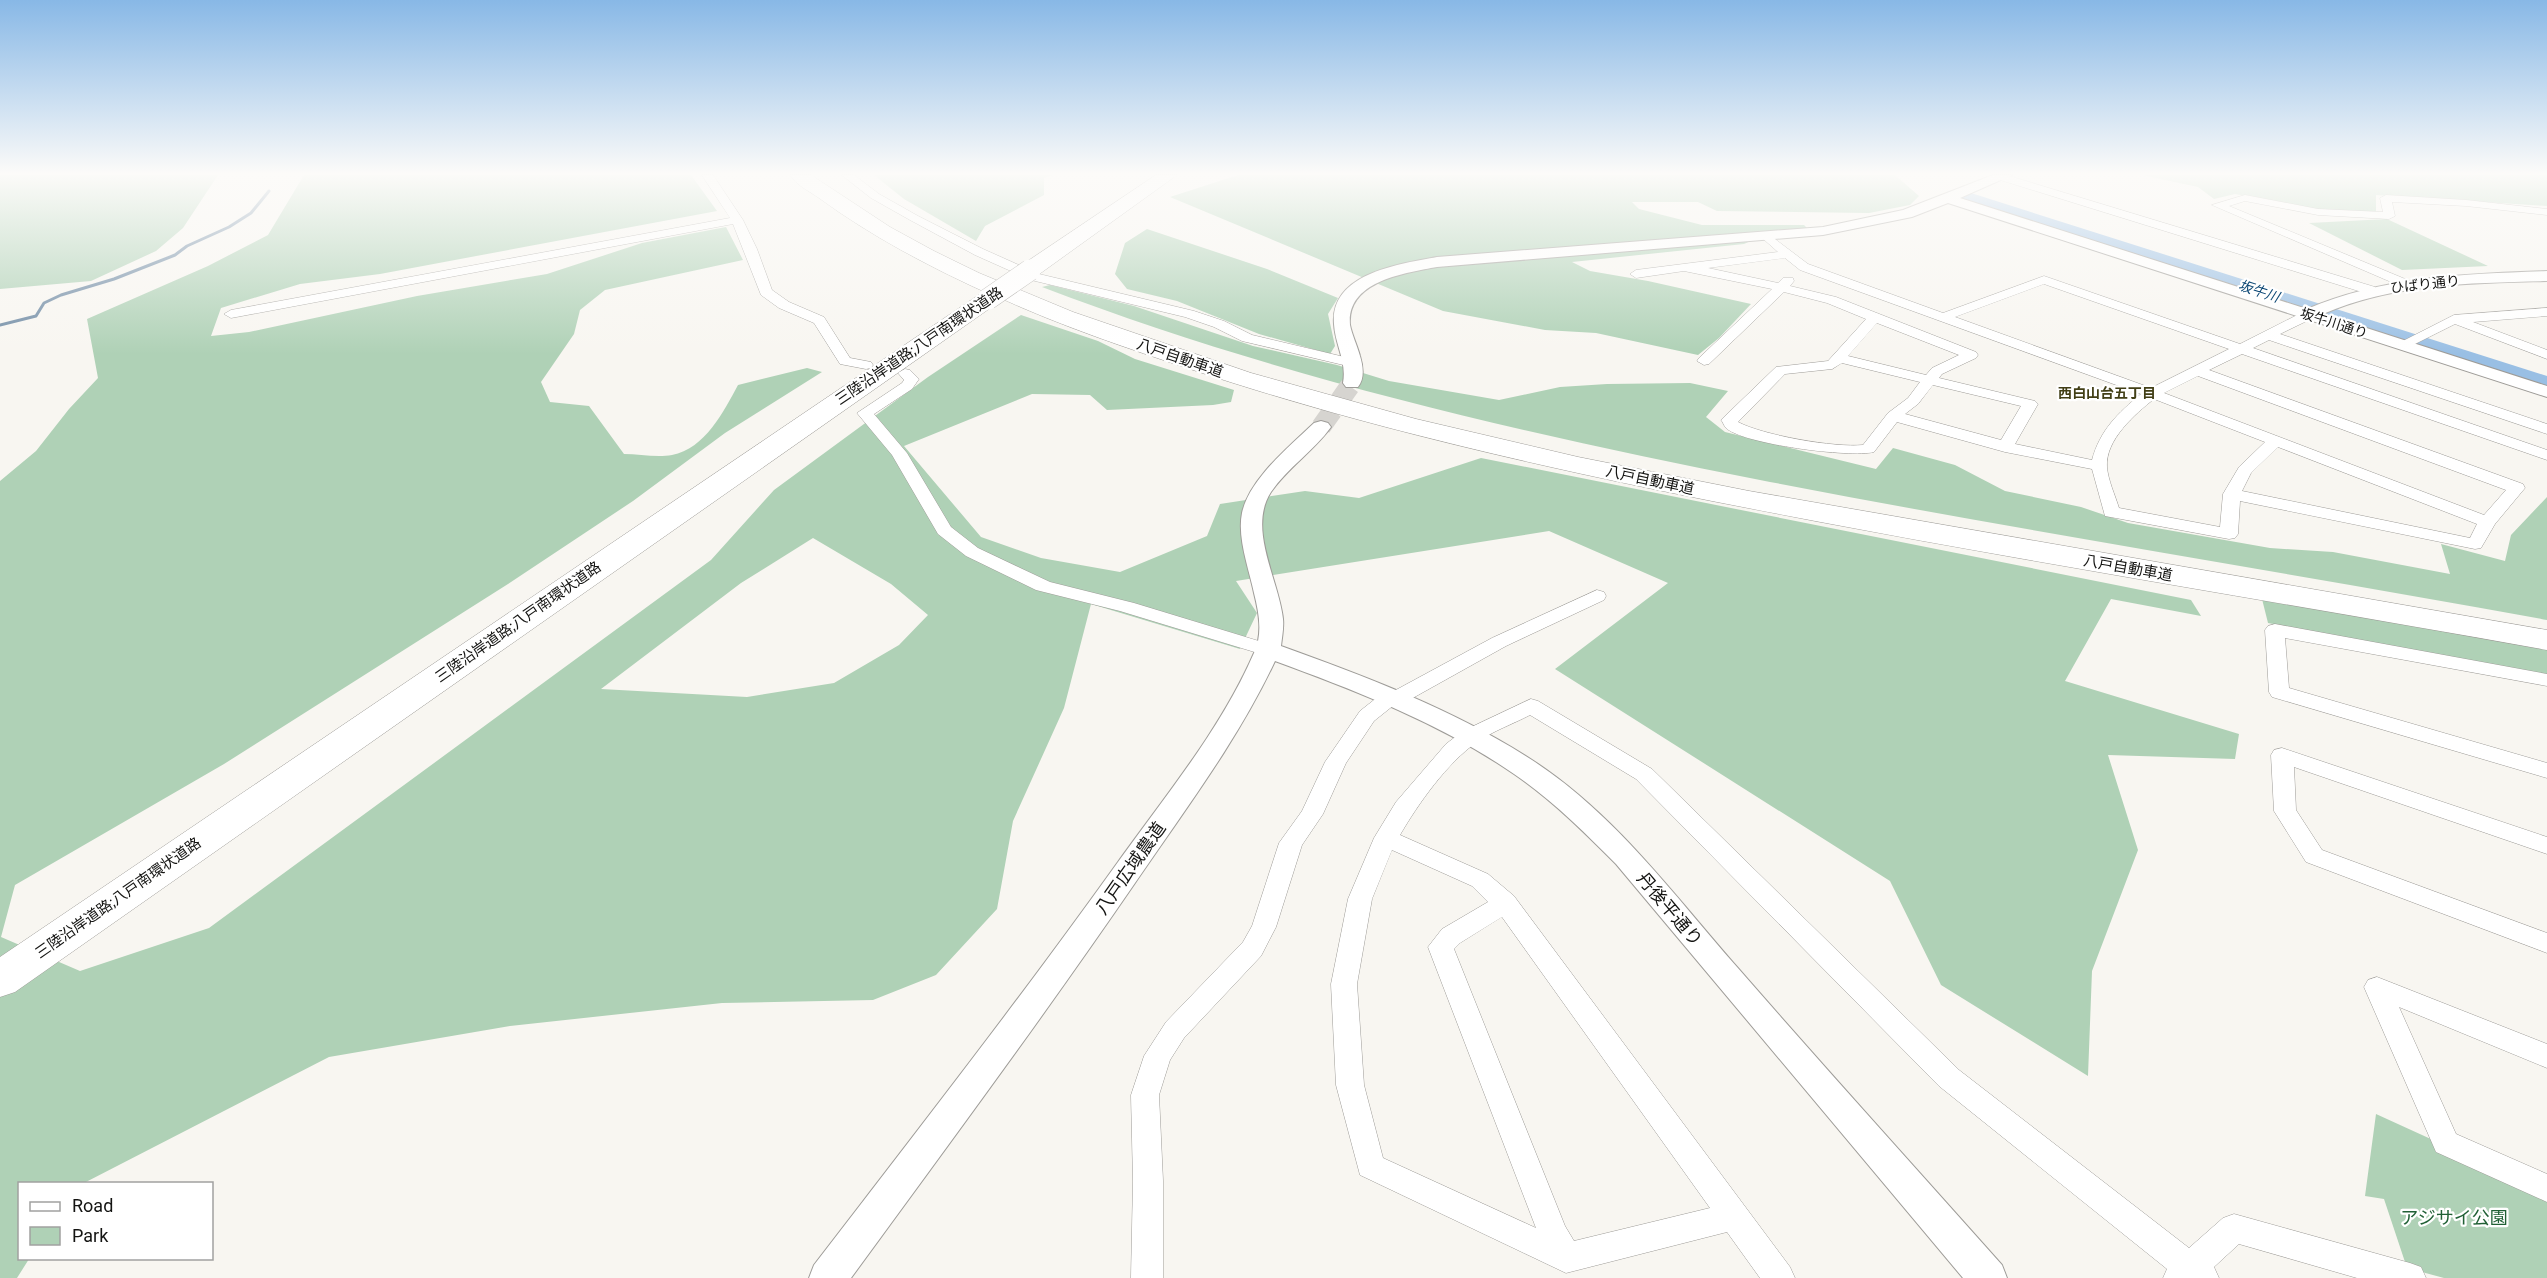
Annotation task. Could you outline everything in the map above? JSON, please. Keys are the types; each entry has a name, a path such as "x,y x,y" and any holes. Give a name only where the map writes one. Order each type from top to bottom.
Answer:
{"highway":[{"name":"八戸自動車道","path":"889,235 931,258 1008,294 1119,337 1227,374 1324,404 1552,460 1722,495 2547,640"},
{"name":"八戸自動車道","path":"909,235 1021,289 1140,335 1355,402 1556,449 1743,488 2547,628"},
{"name":"三陸沿岸道路;八戸南環状道路","path":"1034,267 1066,235"},
{"name":"三陸沿岸道路;八戸南環状道路","path":"0,980 1081,235"}],"street":[{"path":"231,314 658,235"},
{"path":"744,235 766,292 784,305 819,320 845,361 866,366"},
{"path":"946,235 1035,277 1189,314 1219,324 1246,338 1352,363"},
{"path":"1352,383 1355,373 1341,324 1343,308 1360,286 1398,270 1437,262 1784,235"},
{"name":"坂牛川通り","path":"2068,235 2409,341 2547,392"},
{"path":"2192,235 2370,290"},
{"path":"2288,235 2405,284"},
{"path":"1767,237 1804,267 2152,393 2487,522"},
{"path":"1636,274 1788,254"},
{"path":"1721,291 1755,259"},
{"path":"1704,361 1804,267"},
{"path":"1685,268 1736,276 1831,300 1875,317 1971,355 1937,371 1913,402 1893,416 1868,449 1860,452 1770,437 1736,428 1729,420 1781,370 1788,367 1832,365 1875,317"},
{"name":"ひばり通り","path":"2316,312 2370,290 2405,284 2547,276"},
{"path":"1943,317 2044,280 2547,455"},
{"path":"2275,441 2247,465 2231,494 2229,534 2111,512 2099,466 2103,450 2121,418 2152,393 2316,312"},
{"path":"2409,341 2454,319 2545,313"},
{"path":"2454,319 2547,355"},
{"path":"2268,335 2547,429"},
{"path":"1839,357 2030,404 2005,447"},
{"path":"2195,370 2517,488 2487,522 2475,544 2231,494"},
{"path":"905,373 912,379 907,386 866,413 899,453 944,530 972,552 1043,586 1127,607 1268,650"},
{"path":"1893,416 2005,447 2099,466"},
{"name":"八戸広域農道","path":"828,1278 1034,1004 1211,752 1248,692 1268,650 1272,620 1252,537 1252,514 1260,493 1283,464 1321,427"},
{"path":"1147,1278 1148,1181 1145,1095 1158,1056 1175,1030 1252,949 1264,927 1291,843 1312,814 1336,762 1367,716 1393,698 1499,642 1597,596"},
{"path":"2547,680 2276,630 2278,692 2547,771"},
{"name":"丹後平通り","path":"1268,650 1393,698 1471,736 1523,767 1576,808 1626,857 1988,1278"},
{"path":"1734,1216 1566,1258 1370,1166 1350,1085 1344,984 1360,899 1386,838 1404,808 1454,749 1471,736 1532,706 1644,774 1949,1078 2191,1275 2234,1228 2410,1278"},
{"path":"2547,846 2282,755 2285,811 2314,856 2547,943"},
{"path":"1386,838 1480,880 1505,903 1779,1278"},
{"path":"1505,903 1451,936 1441,947 1553,1233 1566,1258"},
{"path":"2547,1056 2377,987 2446,1143 2547,1188"}],"green space":[{"path":"0,235 175,235 156,251 91,281 0,289"},
{"path":"268,235 591,235 380,274 300,284 221,308 211,336 249,332 417,296 547,274 642,243 686,235 730,235 743,260 605,290 580,310 574,334 541,382 550,402 589,406 624,454 666,456 684,451 704,437 720,417 738,385 807,368 822,372 725,433 633,501 508,584 224,764 15,885 1,937 80,971 209,928 711,560 774,490 928,377 1021,315 1098,341 1135,359 1234,390 1231,402 1213,405 1107,410 1090,395 1032,394 904,446 981,537 1041,558 1120,572 1207,536 1220,504 1305,491 1359,498 1481,458 2191,600 2201,616 2111,599 2065,681 2239,734 2235,759 2108,755 2138,850 2092,971 2088,1076 1941,985 1890,881 1555,669 1668,583 1549,531 1236,581 1257,613 1240,649 1091,604 1064,708 1013,821 997,909 936,975 873,1000 722,1003 510,1026 329,1057 86,1182 18,1182 18,1260 28,1260 17,1278 0,1278 0,481 36,451 69,409 98,378 87,319 208,266","holes":["813,538 891,584 928,615 899,645 834,683 747,697 601,689 741,583"]},
{"path":"965,235 980,235 976,241"},
{"path":"1138,235 1164,235 1267,269 1338,298 1328,314 1335,346 1330,354 1259,334 1177,301 1127,289 1115,274 1125,243"},
{"path":"1260,235 1765,235 1744,244 1572,262 1590,271 1648,281 1751,304 1719,338 1698,355 1596,333 1545,330 1443,311"},
{"path":"2332,235 2421,235 2488,266 2402,270"},
{"path":"1050,285 1134,306 1253,346 1337,365 1389,381 1499,400 1560,387 1690,383 1728,391 1706,417 1725,432 1876,469 1893,448 1955,465 2005,491 2081,507 2128,523 2270,548 2333,552 2450,574 2441,544 2505,561 2511,535 2547,497 2547,620 1858,499 1578,442 1307,375 1130,319 1042,287"},
{"path":"2262,599 2547,650 2547,675 2268,623"},
{"name":"アジサイ公園","path":"2376,1114 2547,1192 2547,1278 2444,1278 2407,1268 2384,1199 2365,1196"}],"waterway":[{"path":"0,325 36,316 44,303 61,295 114,279 175,255 187,246 212,235"},
{"name":"坂牛川","path":"2085,235 2547,383"}],"tunnel":[{"path":"1321,427 1352,383"}],"district":[{"name":"西白山台五丁目","path":"2107,393"}]}
